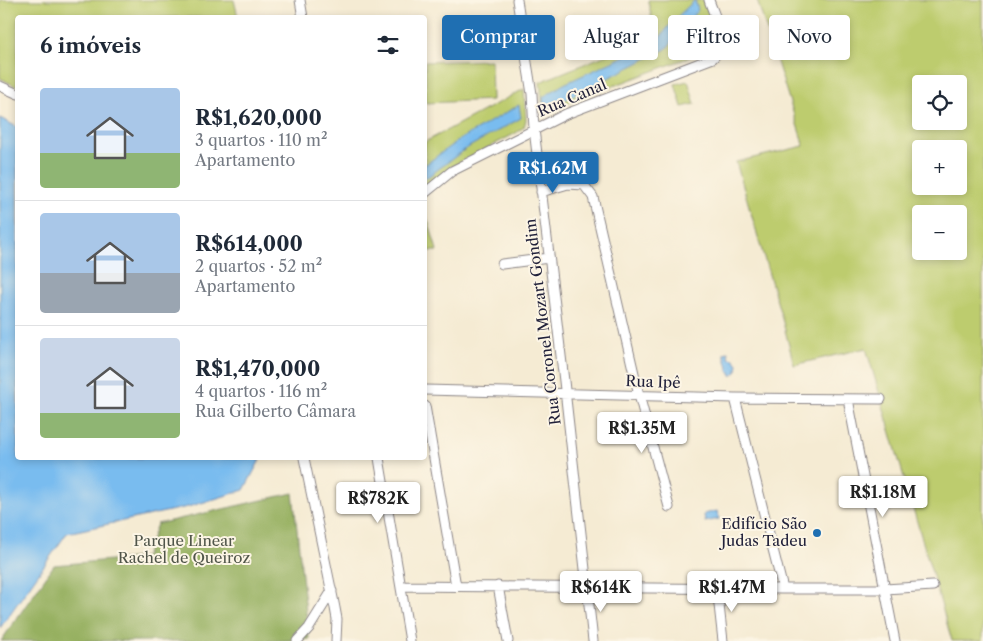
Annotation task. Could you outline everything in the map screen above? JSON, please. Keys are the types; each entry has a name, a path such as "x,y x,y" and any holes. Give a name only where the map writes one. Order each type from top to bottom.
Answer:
{"street":[{"path":"300,0 302,15"},
{"name":"Rua Coronel Mozart Gondim","path":"517,0 532,94 541,192 566,392 593,641"},
{"name":"Rua Canal","path":"427,191 452,171 566,114 713,58 722,43 709,0"},
{"path":"0,86 15,93"},
{"path":"541,192 577,184 584,185 592,197 639,395 669,507"},
{"path":"502,264 549,258"},
{"name":"Rua Ipê","path":"427,390 566,392 735,398 881,399"},
{"path":"735,398 783,589"},
{"path":"848,399 895,641"},
{"path":"427,418 456,586"},
{"path":"304,460 337,619 336,641"},
{"path":"379,460 410,641"},
{"path":"401,586 885,589 934,586"},
{"path":"498,586 508,641"},
{"path":"717,587 723,641"},
{"path":"297,641 310,628 332,591"}],"green space":[{"path":"0,0 234,0 238,15 15,15 15,86 0,78"},
{"path":"648,0 706,0 711,15 668,15 668,60 682,60 547,111 543,110 540,82 594,60 658,60 658,15 651,15"},
{"path":"757,0 983,0 983,641 952,641 866,348 794,365 736,162 804,146 776,60 850,60 850,15 769,15 769,37"},
{"path":"491,60 492,100 427,103 427,62"},
{"path":"688,81 695,104 682,107 675,84"},
{"path":"524,89 526,120 524,127 453,166 427,185 427,141"},
{"path":"427,218 436,247 437,251 427,251"},
{"name":"Parque Linear Rachel de Queiroz","path":"293,493 309,639 277,641 1,641 54,565 145,557 157,524"}],"water":[{"path":"695,0 698,10 694,15 679,15"},
{"path":"668,28 668,47 658,53 658,38"},
{"path":"616,60 644,60 544,110 543,97 564,84"},
{"path":"519,105 521,118 467,148 427,178 427,164 457,141"},
{"path":"0,118 15,126 15,460 260,460 244,490 188,507 67,533 0,628"},
{"path":"728,352 729,358 734,359 738,364 737,371 732,376 731,372 729,372 724,353"},
{"path":"717,511 719,519 705,522 704,514"}],"place":[{"name":"Edifício São Judas Tadeu","path":"817,533"}]}
